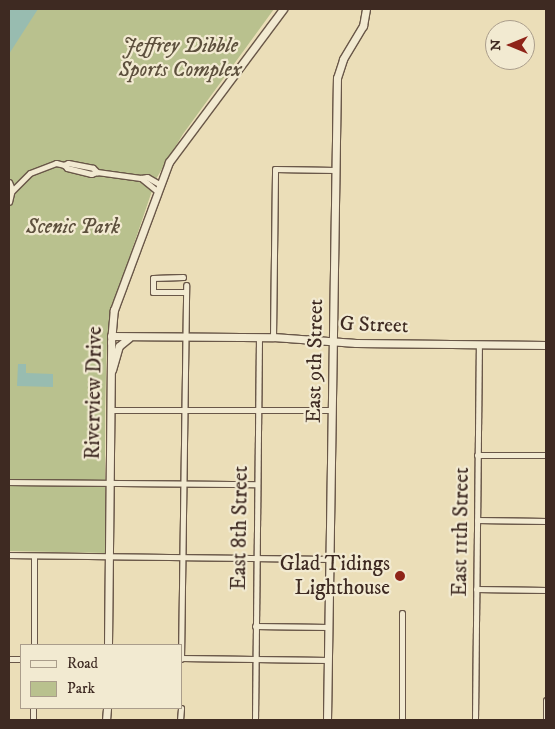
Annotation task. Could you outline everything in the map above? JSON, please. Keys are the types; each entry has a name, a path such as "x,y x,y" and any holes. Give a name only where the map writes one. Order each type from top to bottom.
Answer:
{"main road":[{"name":"Riverview Drive","path":"108,644 110,375 114,310 158,187 169,162 282,9"},
{"name":"East 9th Street","path":"327,720 337,78 343,59 363,26 366,9"},
{"name":"G Street","path":"111,336 273,337 333,341 546,345"},
{"path":"110,375 119,346 124,340 133,336"}],"street":[{"path":"9,202 12,192 36,170 56,163 64,165 68,162 93,168 97,172 141,178 158,187"},
{"path":"273,337 275,169 335,170"},
{"path":"9,182 12,192"},
{"path":"183,277 153,278 153,292 186,292"},
{"path":"181,644 186,285"},
{"name":"East 8th Street","path":"254,720 259,337"},
{"name":"East 11th Street","path":"475,720 479,345"},
{"path":"110,410 332,410"},
{"path":"478,455 546,455"},
{"path":"9,482 257,484"},
{"path":"477,520 546,521"},
{"path":"9,555 329,559"},
{"path":"34,556 34,644"},
{"path":"476,589 546,590"},
{"path":"402,614 402,720"},
{"path":"255,626 328,627"},
{"path":"182,659 328,660"},
{"path":"546,700 546,720"}],"green space":[{"name":"Scenic Park","path":"9,9 274,9 183,134 156,179 116,297 107,339 105,553 9,551"}],"water":[{"path":"9,9 38,9 9,54"},
{"path":"18,364 26,364 26,373 53,374 53,387 17,386"}],"place":[{"name":"Glad Tidings Lighthouse","path":"400,576"}],"park label":[{"name":"Jeffrey Dibble Sports Complex","path":"180,58"}]}
